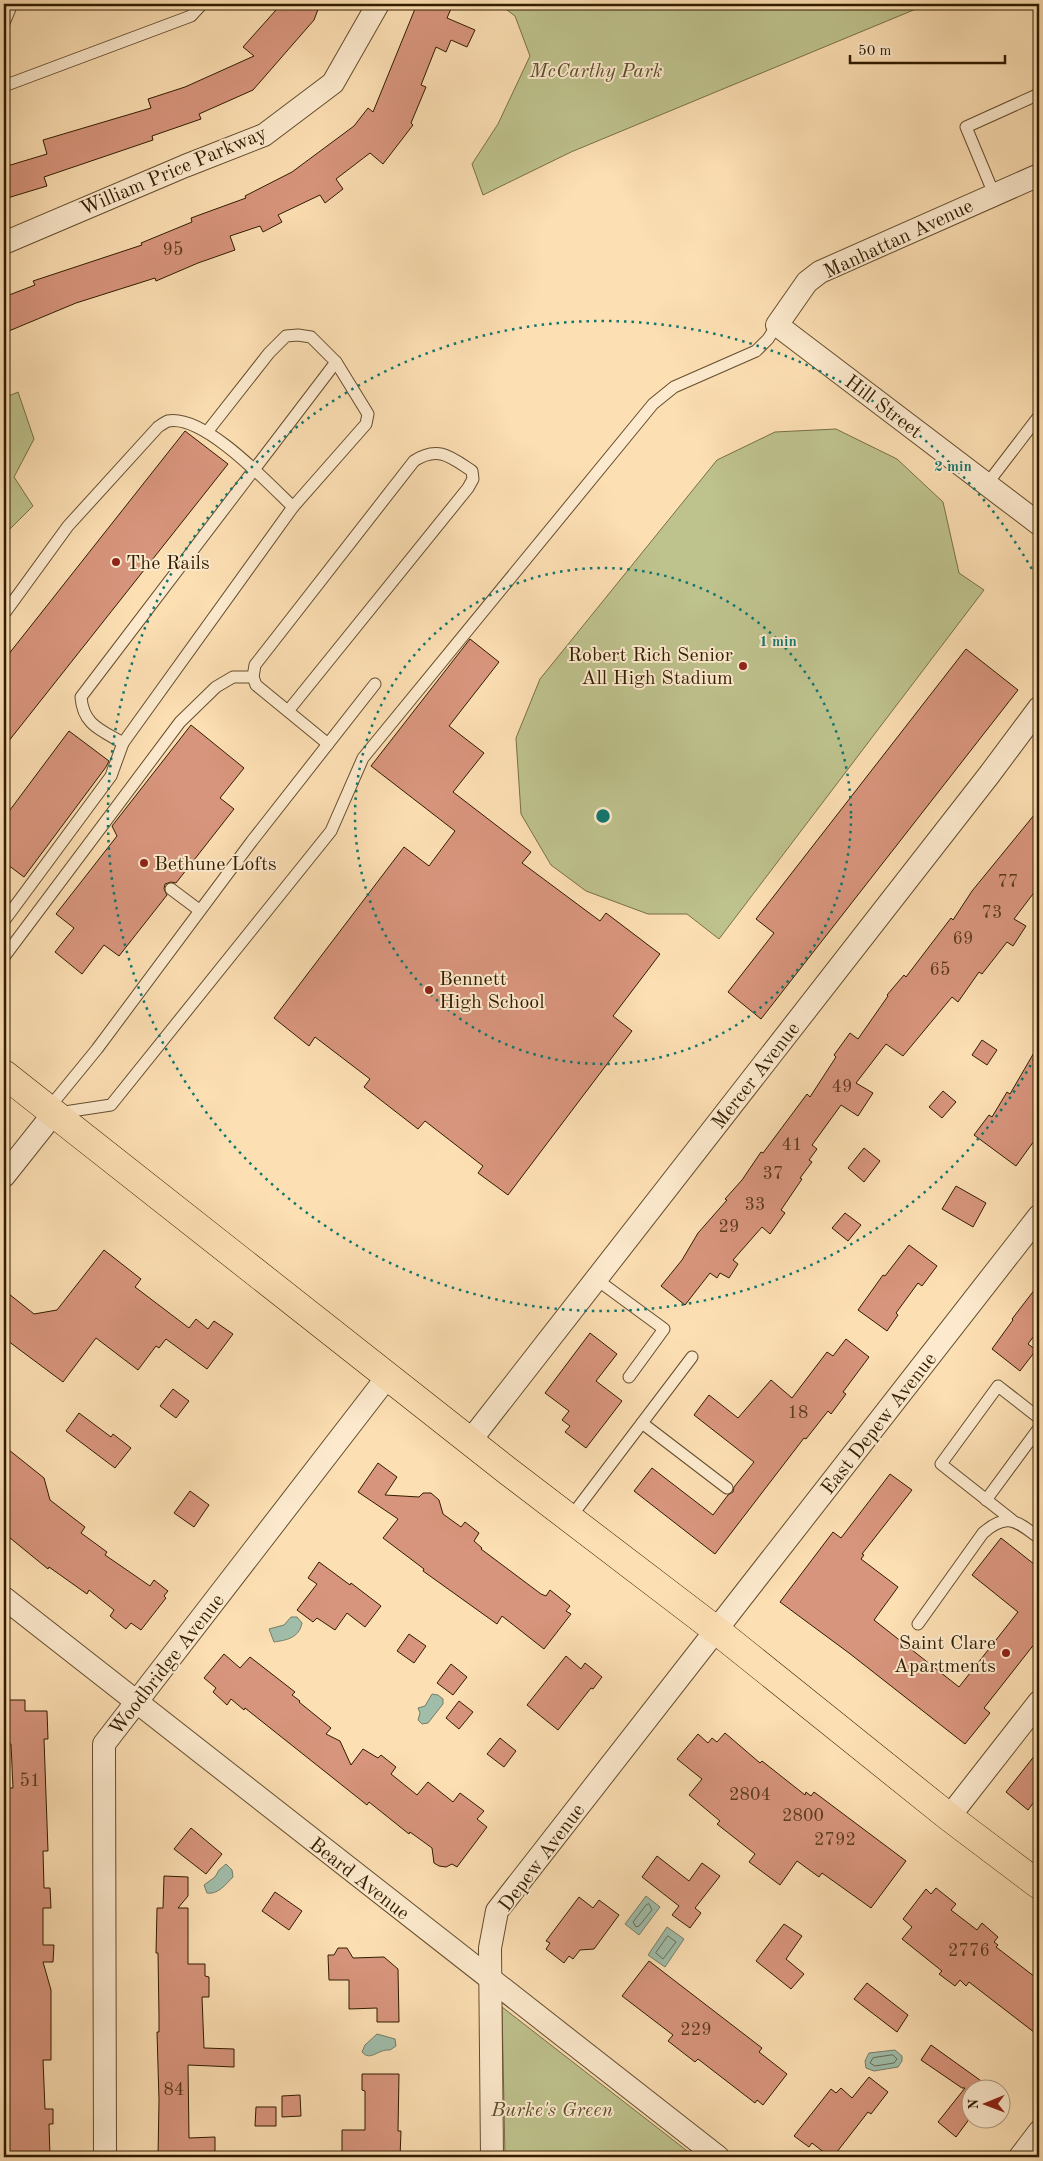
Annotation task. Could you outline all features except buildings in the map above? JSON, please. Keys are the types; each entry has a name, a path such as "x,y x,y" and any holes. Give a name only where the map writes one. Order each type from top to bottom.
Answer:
{"main road":[{"path":"4,1074 470,1441 716,1630 949,1817 1039,1885"}],"street":[{"name":"William Price Parkway","path":"4,243 185,166 264,135 333,83 378,4"},
{"name":"Manhattan Avenue","path":"777,325 807,282 820,272 1039,175"},
{"name":"Hill Street","path":"777,325 1039,524"},
{"name":"Mercer Avenue","path":"470,1441 983,783 1039,708"},
{"path":"4,1176 51,1111"},
{"name":"East Depew Avenue","path":"716,1630 1039,1216"},
{"name":"Woodbridge Avenue","path":"106,2157 104,1744 388,1376"},
{"name":"Beard Avenue","path":"4,1598 718,2157"},
{"name":"Depew Avenue","path":"492,2157 490,1948 493,1924 497,1911 716,1630"},
{"path":"949,1817 1039,1702"},
{"path":"1020,2157 1039,2132"}],"lane":[{"path":"4,23 12,4"},
{"path":"4,86 191,16 202,4"},
{"path":"994,194 966,127 1039,94"},
{"path":"51,1111 111,1105 332,831 363,758 653,404 674,387 756,351 768,339 777,325"},
{"path":"4,920 7,908 111,776 123,743 293,507 366,424 368,414 336,362 311,337 286,336 269,353 207,432"},
{"path":"123,743 91,723 82,712 81,697 336,362"},
{"path":"987,484 1039,416"},
{"path":"4,614 68,526 158,428 167,422 185,422 207,432 254,468 293,507"},
{"path":"288,711 462,498 473,479 472,471 447,454 428,454 414,461 255,665 254,677 256,685 328,744"},
{"path":"4,957 180,722 216,687 233,677 254,677"},
{"path":"51,1111 199,910 375,684"},
{"path":"171,889 199,910"},
{"path":"596,1279 664,1329 629,1378"},
{"path":"570,1518 692,1357"},
{"path":"1039,1418 998,1386 941,1464 1012,1520 1039,1538"},
{"path":"642,1423 727,1488"},
{"path":"986,1500 1039,1428"},
{"path":"918,1624 992,1525 1001,1521 1012,1520"}],"green space":[{"name":"McCarthy Park","path":"499,4 928,4 571,152 483,195 472,164 498,124 530,56 515,16"},
{"path":"18,392 34,439 14,477 33,506 10,529 4,513 4,398"},
{"path":"836,429 897,459 943,502 959,573 984,590 719,939 687,914 648,914 586,891 551,865 521,814 516,738 540,679 717,460 775,432"},
{"name":"Burke's Green","path":"502,2007 695,2157 505,2157"}],"water":[{"path":"291,1617 297,1617 302,1623 298,1632 288,1639 274,1642 269,1629 284,1625"},
{"path":"432,1694 438,1695 443,1699 443,1704 428,1723 422,1724 418,1720 420,1713 418,1708 425,1706"},
{"path":"226,1864 232,1870 233,1877 218,1891 207,1893 204,1885 215,1877"},
{"path":"646,1896 660,1907 639,1935 625,1924"},
{"path":"667,1927 684,1939 665,1967 648,1955"},
{"path":"377,2034 395,2039 396,2046 390,2050 368,2056 365,2055 362,2052 365,2045"},
{"path":"895,2050 902,2056 902,2061 898,2067 874,2071 866,2068 865,2061 869,2053"}],"place":[{"name":"The Rails","path":"116,562"},
{"name":"Robert Rich Senior All High Stadium","path":"743,666"},
{"name":"Bethune Lofts","path":"144,863"},
{"name":"Bennett High School","path":"429,990"},
{"name":"Saint Clare Apartments","path":"1006,1653"}]}
